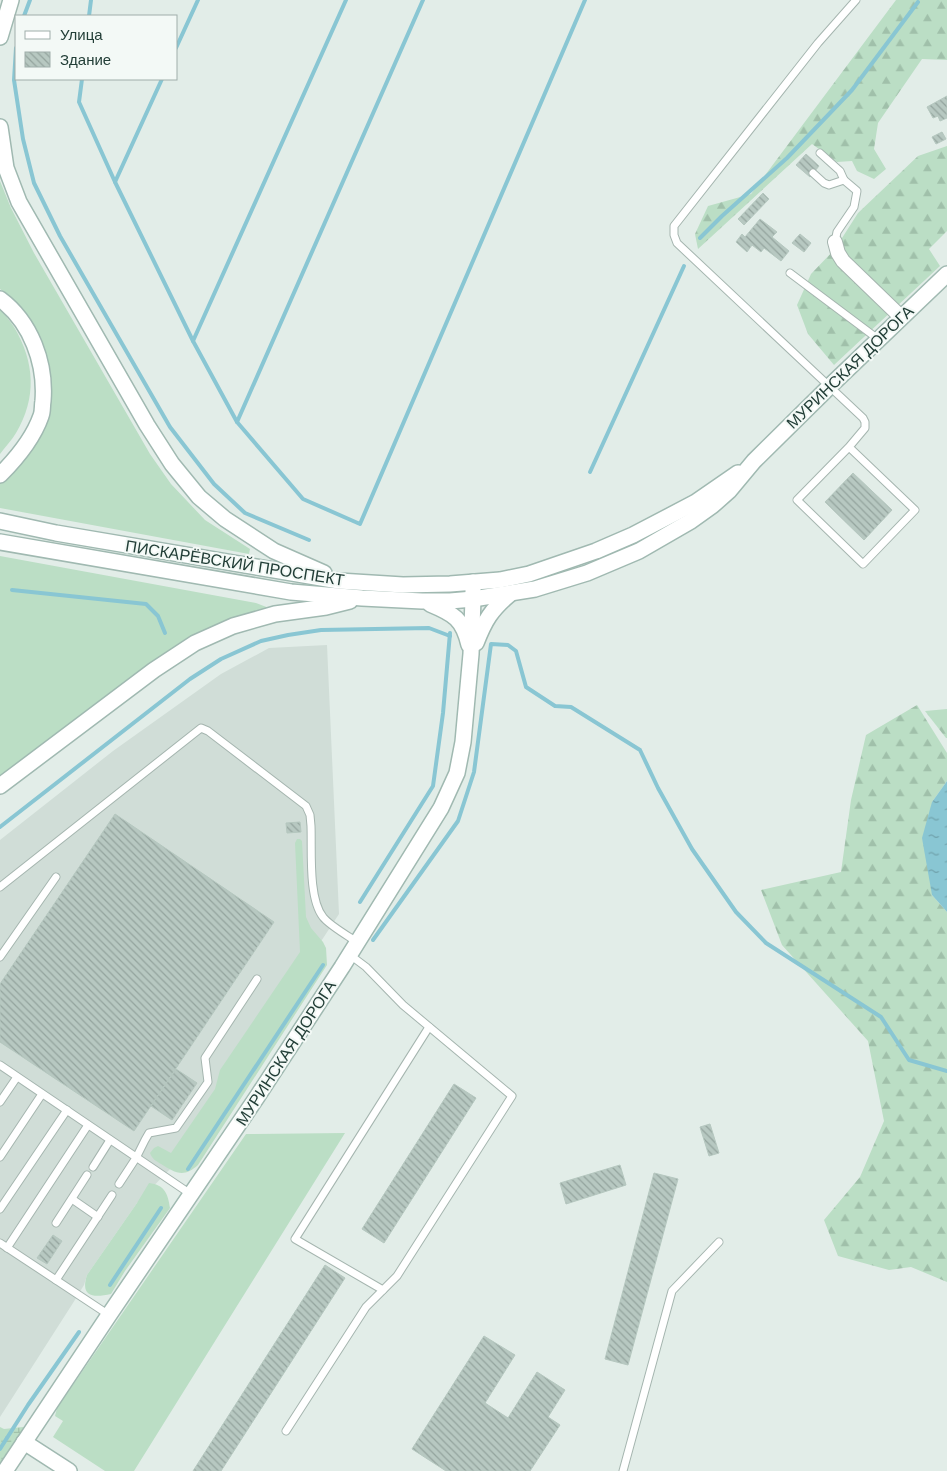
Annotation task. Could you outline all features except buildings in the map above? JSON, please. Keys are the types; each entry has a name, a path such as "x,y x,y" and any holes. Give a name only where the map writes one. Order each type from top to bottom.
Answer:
{"street":[{"path":"0,37 11,0"},
{"path":"0,127 6,168 19,202 142,416 172,464 199,497 225,518 274,551 338,580"},
{"path":"834,242 838,253 844,261 901,317"},
{"name":"МУРИНСКАЯ ДОРОГА","path":"473,599 535,589 581,575 646,547 691,521 730,491 754,461 878,338 947,274"},
{"path":"0,299 9,306 25,326 39,356 44,388 42,415 30,440 0,475"},
{"name":"МУРИНСКАЯ ДОРОГА","path":"5,1471 257,1097 441,808 457,773 463,742 471,654 472,582 500,580 529,574 604,548 696,502 754,461"},
{"name":"ПИСКАРЁВСКИЙ ПРОСПЕКТ","path":"0,521 56,534 338,580 403,585 472,582"},
{"name":"ПИСКАРЁВСКИЙ ПРОСПЕКТ","path":"0,542 291,592 422,601 473,599"},
{"path":"471,654 483,623 494,607 510,594"},
{"path":"0,786 154,670 195,643 233,626 275,614 326,607 362,598"},
{"path":"422,601 448,611 460,621 466,634 471,654"},
{"path":"24,1442 69,1471"}],"lane":[{"path":"849,447 914,510 863,564 797,500 865,428 863,418 677,243 674,235 674,226 818,43 856,0"},
{"path":"820,154 857,191 854,207 837,232 834,242"},
{"path":"813,173 824,183 830,185 844,180"},
{"path":"790,273 878,338"},
{"path":"0,887 200,728 208,731 306,806 310,815 311,826 313,891 316,906 324,918 353,948 366,967 403,1005 512,1096 397,1276 366,1306 286,1432"},
{"path":"0,957 56,877"},
{"path":"119,1184 149,1133 176,1128 208,1082 205,1058 257,979"},
{"path":"383,1290 295,1239 429,1027"},
{"path":"0,1065 192,1195"},
{"path":"0,1102 17,1077"},
{"path":"0,1156 42,1094"},
{"path":"0,1209 67,1110"},
{"path":"7,1248 88,1125"},
{"path":"92,1167 110,1140"},
{"path":"56,1223 88,1175"},
{"path":"56,1280 112,1195"},
{"path":"72,1199 98,1217"},
{"path":"623,1471 672,1290 719,1242"},
{"path":"0,1243 109,1315"}],"shaded area":[{"path":"327,645 339,914 173,1166 137,1203 87,1275 84,1285 73,1303 0,1417 0,840 113,751 221,674 269,648"}],"green space":[{"path":"896,0 947,0 947,60 922,59 878,123 874,149 886,169 874,179 857,171 852,161 837,162 812,144 698,249 695,234 708,206 751,194"},
{"path":"947,146 947,231 929,249 940,266 834,365 808,334 797,305 811,274 835,249 858,213 918,156"},
{"path":"0,181 11,208 34,253 150,454 171,484 205,520 250,549 249,554 0,508 0,479 35,439 44,352 28,317 0,289"},
{"path":"0,309 21,340 26,353 31,380 28,407 23,420 14,436 0,454"},
{"path":"0,556 256,603 269,608 200,633 0,780"},
{"path":"917,705 947,753 947,781 932,802 932,895 947,912 947,1282 911,1267 889,1270 838,1256 824,1220 860,1177 884,1121 868,1041 782,945 761,890 841,872 851,800 866,735"},
{"path":"947,709 947,738 946,738 925,711"},
{"path":"297,839 302,841 306,917 311,928 326,948 327,965 198,1165 188,1172 175,1172 156,1161 150,1153 158,1146 171,1153 215,1089 220,1070 300,952 295,843"},
{"path":"345,1133 134,1471 105,1471 53,1437 63,1421 55,1416 57,1408 246,1134"},
{"path":"149,1183 159,1186 165,1191 170,1208 111,1294 94,1296 90,1294 85,1288 87,1275"},
{"path":"0,1427 4,1429 23,1427 27,1430 0,1469"}],"water":[{"path":"947,781 947,912 932,895 922,838 932,802"}],"waterway":[{"path":"24,15 30,0"},
{"path":"89,15 91,0"},
{"path":"178,44 198,0"},
{"path":"193,341 346,0"},
{"path":"237,422 423,0"},
{"path":"82,80 79,102 115,182 193,341 237,422 303,499 360,524 585,0"},
{"path":"700,238 787,158 852,90 918,2"},
{"path":"15,64 14,80 23,139 34,183 60,236 170,427 214,484 245,513 309,540"},
{"path":"115,182 162,80"},
{"path":"590,472 684,266"},
{"path":"12,590 146,604 158,616 165,633"},
{"path":"0,827 190,679 221,659 261,641 321,630 429,628 450,636"},
{"path":"360,902 433,786 443,713 450,633"},
{"path":"373,940 458,821 474,772 491,644 508,645 516,651 526,687 555,706 571,707 640,750 658,788 692,849 736,912 766,943 881,1017 909,1060 947,1071"},
{"path":"188,1169 323,965"},
{"path":"110,1285 161,1208"},
{"path":"0,1449 79,1332"}]}
